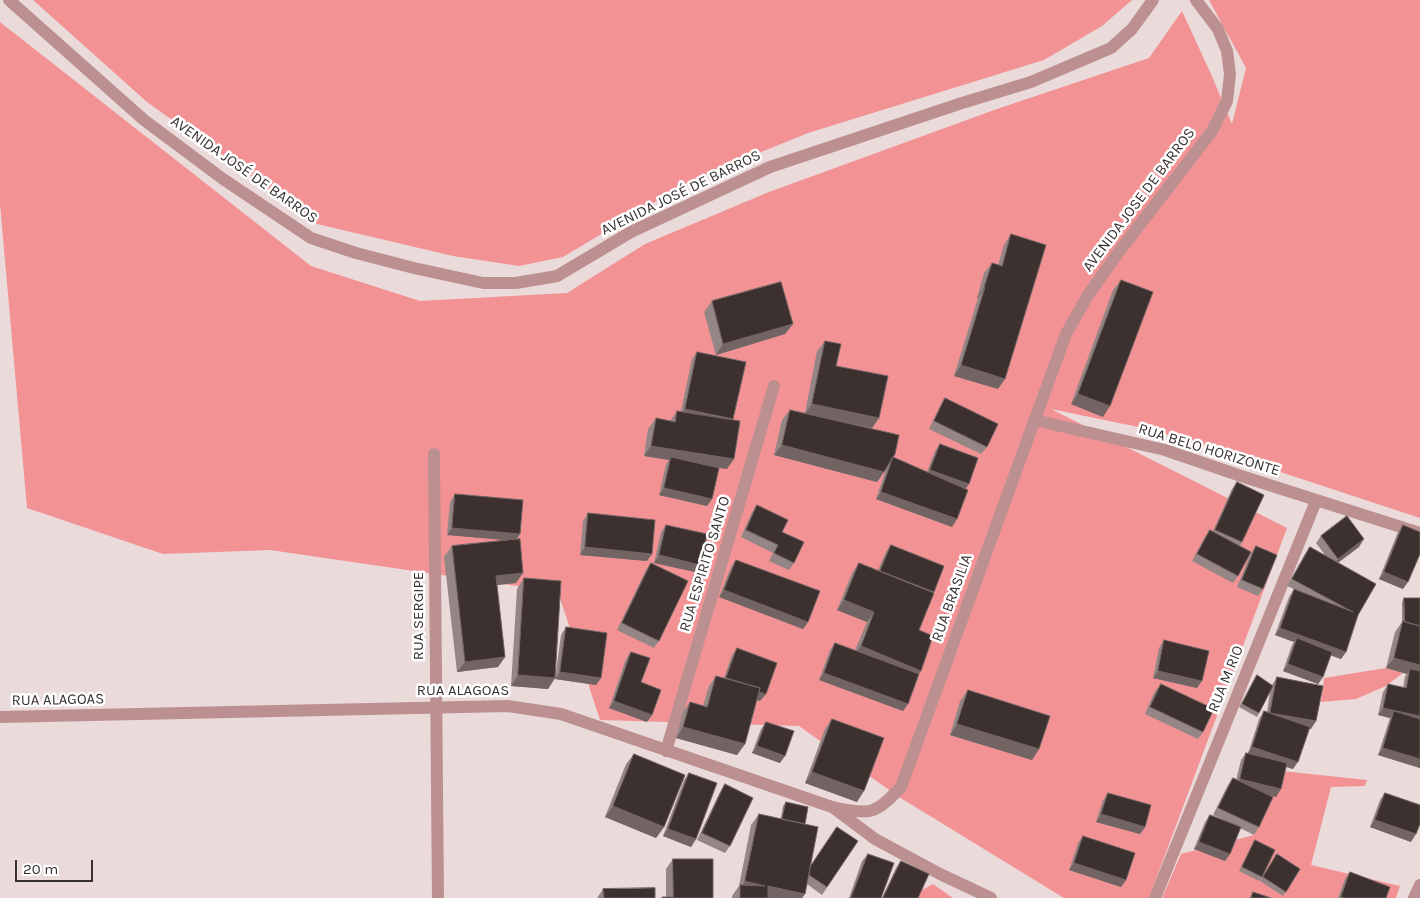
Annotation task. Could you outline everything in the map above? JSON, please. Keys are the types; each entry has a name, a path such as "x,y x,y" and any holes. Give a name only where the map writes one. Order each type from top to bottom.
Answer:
{"street":[{"name":"AVENIDA JOSÉ DE BARROS","path":"9,0 144,120 223,179 311,238 404,266 483,283 516,283 557,276 631,232 770,167 952,106 1031,82 1111,48 1132,29 1153,0"},
{"name":"AVENIDA JOSE DE BARROS","path":"1034,420 1066,334 1088,295 1212,131 1228,101 1230,74 1227,51 1218,29 1196,0"},
{"name":"RUA ESPIRITO SANTO","path":"666,751 774,386"},
{"name":"RUA BELO HORIZONTE","path":"1034,420 1165,450 1420,533"},
{"name":"RUA BRASILIA","path":"901,787 1034,420"},
{"name":"RUA SERGIPE","path":"434,454 438,898"},
{"name":"RUA M RIO","path":"1155,898 1316,500"},
{"name":"RUA ALAGOAS","path":"0,718 508,706 561,714 832,807 872,811 884,804 901,787"},
{"path":"832,807 874,840 991,898"},
{"path":"1414,898 1420,884"}],"shaded area":[{"path":"33,0 1132,0 1102,26 1044,60 808,133 690,181 563,257 519,266 453,256 317,224 147,102"},
{"path":"1209,0 1420,0 1420,518 1153,430 1051,409 1287,528 1149,898 1064,898 899,797 799,726 600,720 558,592 270,550 163,554 27,508 0,204 0,22 311,266 420,301 567,293 645,244 769,192 997,109 1149,58 1182,11 1232,124 1246,68"},
{"path":"1386,668 1403,673 1386,686 1356,699 1321,702 1324,678"},
{"path":"1282,771 1367,780 1365,786 1331,787 1311,865 1400,886 1396,898 1162,898 1181,854 1254,835"},
{"path":"933,884 953,898 907,898"}],"building":[{"path":"1011,234 1046,245 1005,379 961,365 992,263 1002,266"},
{"path":"1121,280 1153,292 1110,406 1078,394"},
{"path":"781,282 793,324 723,344 712,301"},
{"path":"825,341 841,344 836,366 888,376 879,418 812,404"},
{"path":"697,352 746,362 733,419 685,409"},
{"path":"945,398 998,424 987,447 934,421"},
{"path":"790,410 899,435 895,454 884,472 782,445"},
{"path":"677,411 740,421 734,459 651,446 656,418 675,422"},
{"path":"940,444 978,458 969,484 930,470"},
{"path":"671,457 719,468 712,499 664,488"},
{"path":"893,457 968,490 957,519 881,492"},
{"path":"1237,482 1264,495 1242,542 1215,530"},
{"path":"455,494 523,500 520,534 452,528"},
{"path":"757,505 788,520 782,532 804,542 794,563 774,553 778,545 746,530"},
{"path":"588,513 655,520 652,554 585,547"},
{"path":"1347,516 1364,539 1338,559 1321,536"},
{"path":"666,525 707,534 700,565 659,555"},
{"path":"1403,525 1420,532 1420,554 1408,582 1384,572"},
{"path":"1210,530 1251,552 1238,576 1197,554"},
{"path":"520,539 523,573 496,576 505,657 465,662 452,546"},
{"path":"891,545 944,566 934,592 880,571"},
{"path":"1256,546 1277,555 1263,589 1242,580"},
{"path":"1310,547 1376,584 1358,615 1346,652 1280,628 1294,589 1353,612 1292,579"},
{"path":"736,560 820,591 808,622 724,590"},
{"path":"651,563 688,581 659,641 622,623"},
{"path":"859,563 934,593 919,630 933,636 921,671 861,646 874,612 844,600"},
{"path":"524,578 561,581 555,678 518,675"},
{"path":"1404,598 1420,598 1420,626 1405,622"},
{"path":"1403,621 1420,626 1420,665 1394,658"},
{"path":"566,627 607,633 601,678 560,672"},
{"path":"1297,638 1332,652 1323,677 1288,664"},
{"path":"1164,640 1209,651 1202,681 1158,671"},
{"path":"835,643 919,674 908,704 824,673"},
{"path":"737,648 777,663 766,694 759,692 760,688 726,678"},
{"path":"631,652 650,658 641,682 661,690 652,715 614,701"},
{"path":"1410,669 1420,671 1420,716 1383,708 1388,684 1406,688"},
{"path":"1257,675 1273,686 1259,713 1242,704"},
{"path":"716,676 760,688 745,744 683,727 690,702 707,707"},
{"path":"1277,677 1323,686 1316,721 1270,713"},
{"path":"1161,684 1214,709 1203,732 1150,707"},
{"path":"968,690 1050,716 1039,749 957,724"},
{"path":"1264,711 1310,727 1298,762 1252,747"},
{"path":"1394,711 1420,719 1420,759 1383,748"},
{"path":"832,719 884,738 864,791 812,772"},
{"path":"766,722 794,731 785,756 757,746"},
{"path":"1246,753 1287,763 1281,789 1240,779"},
{"path":"634,754 685,775 664,827 613,806"},
{"path":"689,773 717,783 696,839 668,829"},
{"path":"1233,778 1273,797 1259,827 1218,808"},
{"path":"725,784 753,798 730,846 702,833"},
{"path":"1108,793 1151,805 1145,827 1101,814"},
{"path":"1385,793 1420,805 1420,824 1416,834 1375,820"},
{"path":"786,802 808,807 805,824 782,819"},
{"path":"759,814 818,827 805,894 768,886 768,898 740,898 740,885 765,886 745,881"},
{"path":"1210,815 1241,827 1230,854 1199,842"},
{"path":"837,827 858,841 827,887 809,875 810,867"},
{"path":"1083,836 1135,853 1126,880 1074,863"},
{"path":"1255,840 1275,850 1262,877 1242,867"},
{"path":"868,854 894,863 881,898 851,898"},
{"path":"1277,854 1300,869 1286,892 1263,877"},
{"path":"673,859 713,859 713,898 662,898 673,897"},
{"path":"901,861 929,874 918,898 883,898"},
{"path":"1350,872 1390,887 1386,898 1341,897"},
{"path":"655,888 655,898 604,898 603,889"},
{"path":"1253,892 1271,898 1251,898"}]}
